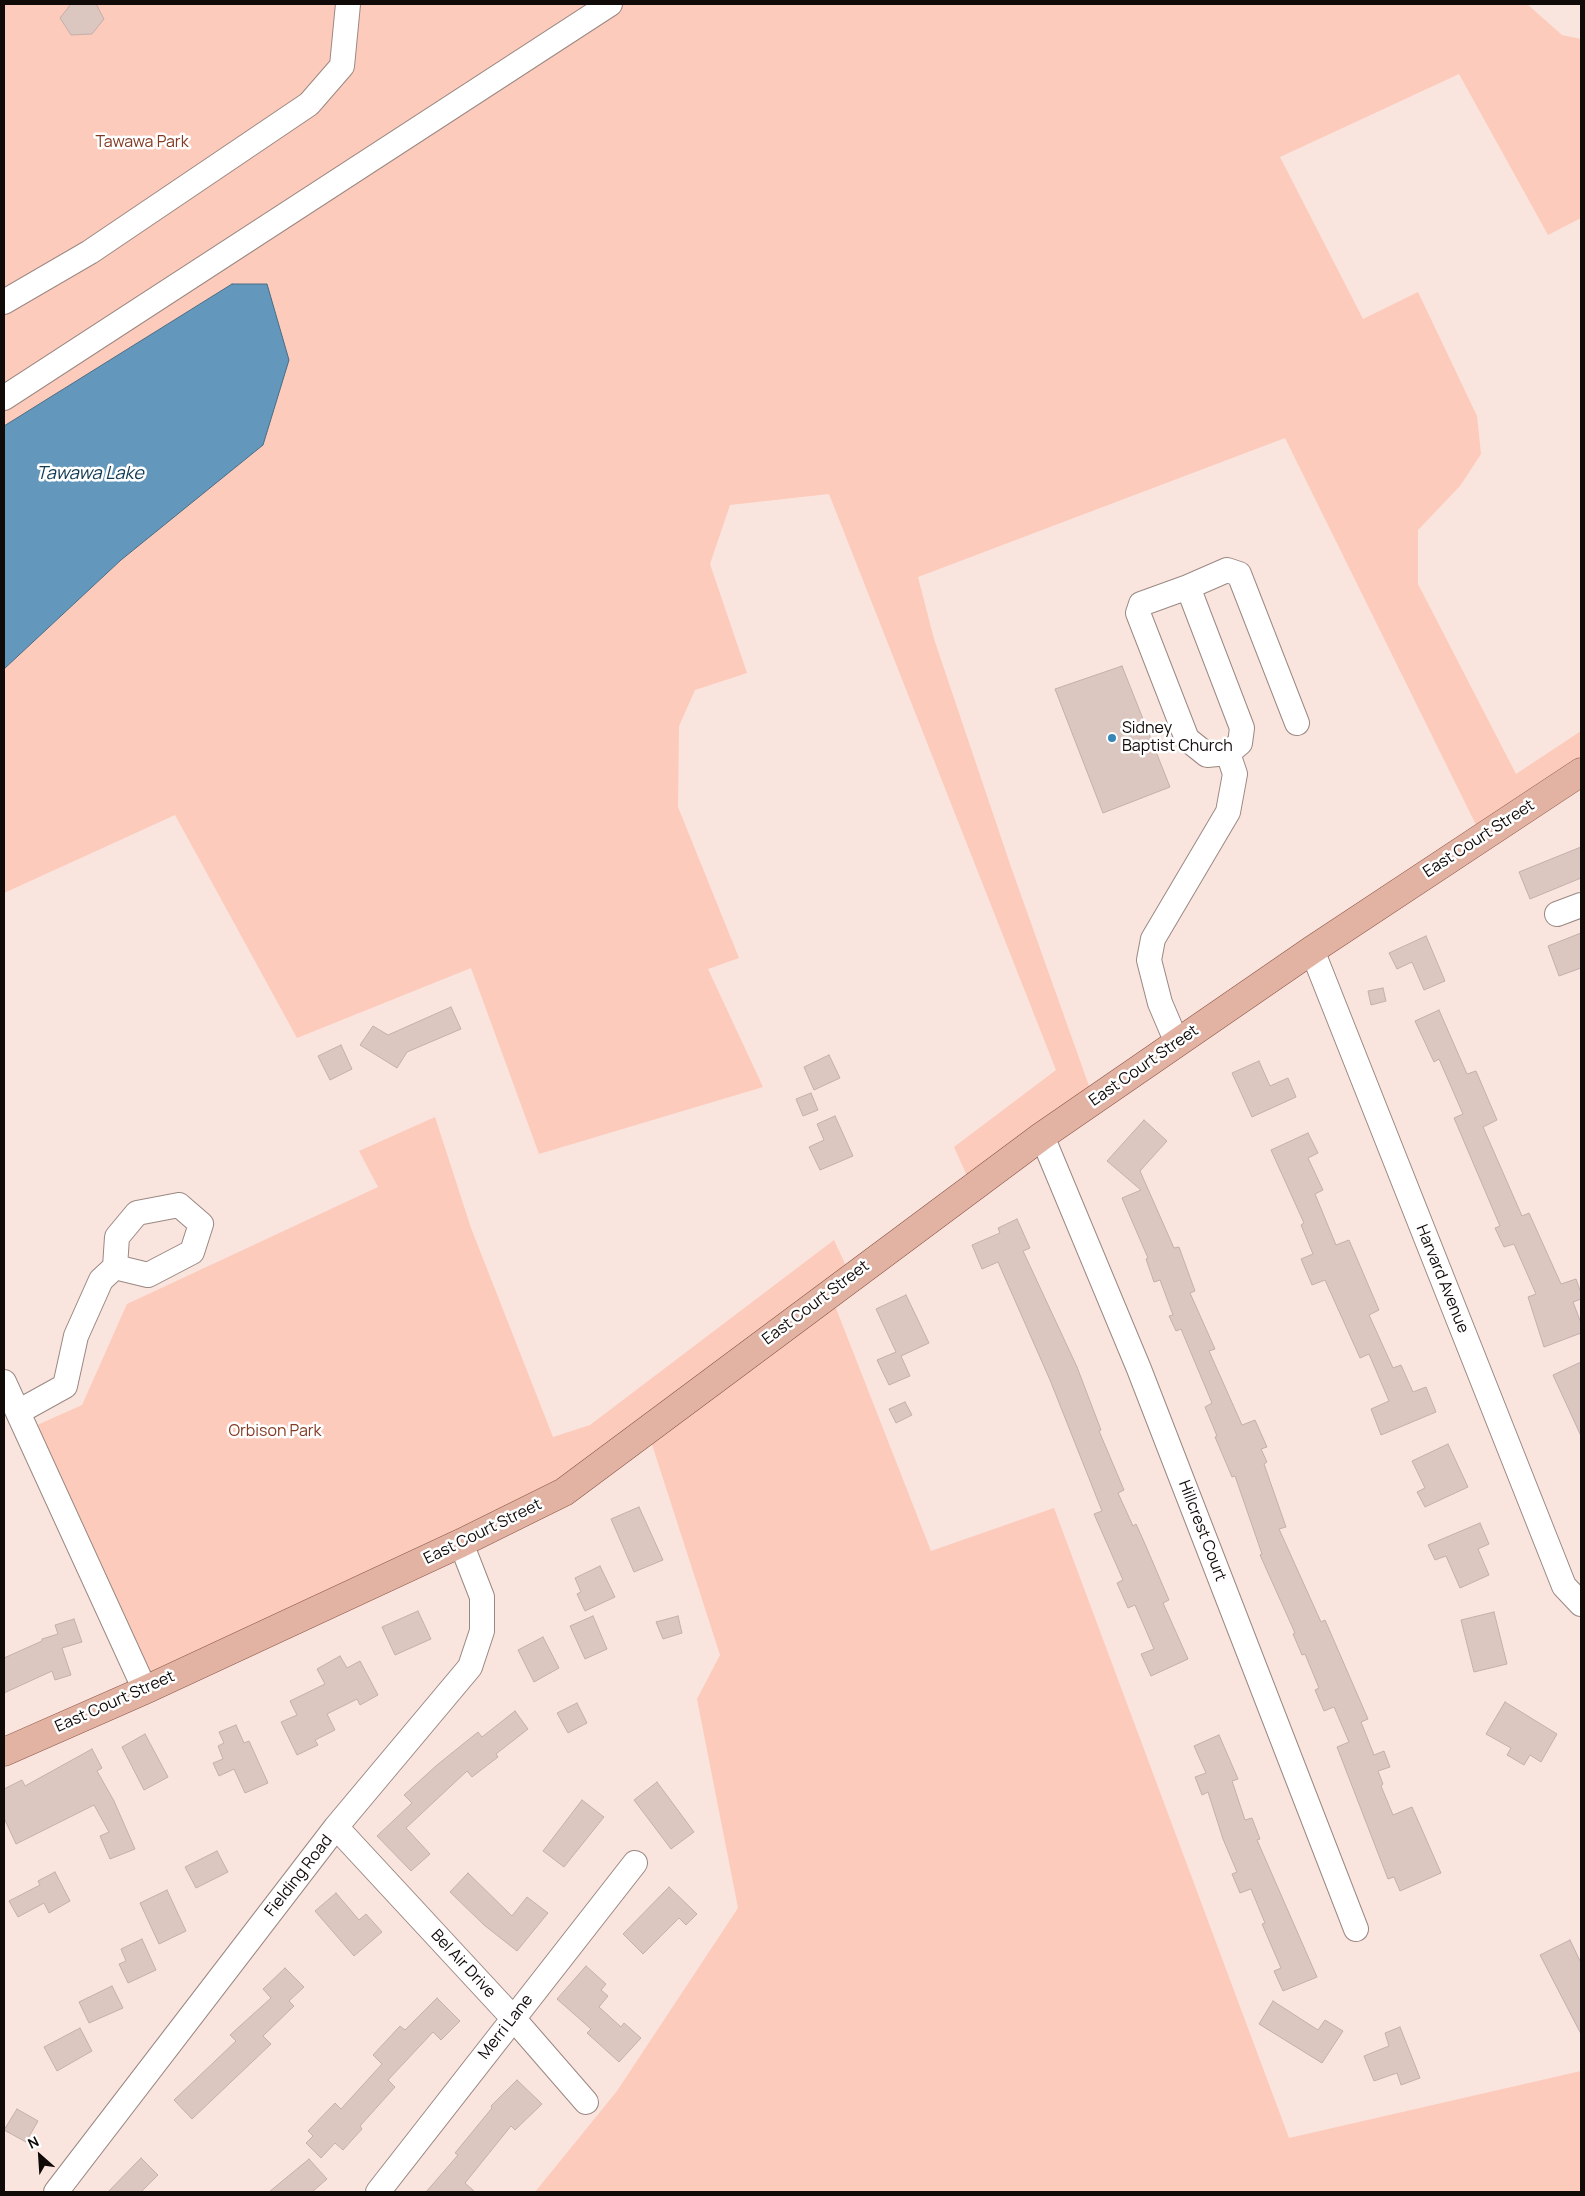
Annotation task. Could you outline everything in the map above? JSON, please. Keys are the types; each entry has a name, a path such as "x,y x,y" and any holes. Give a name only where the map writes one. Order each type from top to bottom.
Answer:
{"main road":[{"name":"East Court Street","path":"4,1752 145,1690 462,1543 564,1492 1042,1136 1312,950 1581,772"}],"street":[{"path":"4,302 90,252 308,104 342,66 348,4"},
{"path":"4,398 610,4"},
{"path":"1188,587 1242,728 1240,743 1228,753 1207,755 1187,739 1138,613 1141,604 1227,570 1239,574 1297,723"},
{"path":"1177,1043 1160,1003 1149,960 1153,939 1228,812 1235,774 1228,753"},
{"path":"1558,914 1581,905"},
{"name":"Harvard Avenue","path":"1312,950 1564,1586 1581,1604"},
{"name":"Hillcrest Court","path":"1042,1136 1138,1369 1356,1929"},
{"path":"18,1412 65,1386 76,1336 101,1280 116,1267"},
{"path":"4,1382 145,1690"},
{"name":"Fielding Road","path":"56,2192 336,1828 470,1667 482,1631 482,1597 462,1543"},
{"name":"Bel Air Drive","path":"336,1828 513,2018 586,2102"},
{"name":"Merri Lane","path":"378,2192 635,1863"}],"green space":[{"name":"Tawawa Park","path":"4,4 1527,4 1562,35 1581,39 1581,218 1548,235 1459,74 1280,157 1363,319 1418,292 1477,416 1481,454 1460,486 1418,530 1418,584 1516,774 1581,731 1581,772 1482,837 1285,438 918,577 934,639 1011,867 1094,1100 972,1187 954,1147 1056,1070 829,494 730,505 710,564 747,673 695,690 679,726 678,807 739,958 708,969 763,1087 539,1154 471,968 297,1038 175,815 4,893 4,669 121,560 232,284 4,426"},
{"name":"Orbison Park","path":"435,1117 471,1228 553,1437 590,1425 834,1240 851,1277 830,1293 931,1551 1054,1508 1289,2138 1581,2071 1581,2192 535,2192 617,2091 738,1908 697,1699 720,1655 647,1429 564,1492 145,1690 26,1430 82,1405 127,1304 378,1187 359,1151"}],"water":[{"name":"Tawawa Lake","path":"232,284 267,284 289,360 263,445 121,560 4,669 4,426"}],"building":[{"path":"71,4 96,4 104,19 92,34 71,35 60,18"},
{"name":"Sidney Baptist Church","path":"1122,666 1170,787 1103,813 1055,689"},
{"path":"1581,847 1581,878 1530,899 1519,872"},
{"path":"1581,933 1581,968 1559,976 1548,946"},
{"path":"1426,936 1445,981 1424,990 1412,962 1397,969 1389,953"},
{"path":"1383,988 1386,1001 1371,1005 1368,991"},
{"path":"451,1007 461,1029 407,1052 397,1068 360,1045 373,1026 388,1035"},
{"path":"1439,1010 1467,1074 1476,1071 1497,1120 1483,1127 1522,1216 1529,1213 1561,1284 1576,1279 1581,1293 1581,1299 1573,1302 1581,1323 1581,1333 1544,1347 1528,1297 1536,1294 1514,1244 1504,1247 1495,1228 1500,1226 1454,1118 1463,1114 1439,1059 1434,1062 1415,1021"},
{"path":"341,1045 352,1069 330,1080 318,1056"},
{"path":"829,1055 840,1078 814,1090 804,1067"},
{"path":"1259,1061 1270,1086 1288,1078 1296,1097 1252,1117 1232,1073"},
{"path":"811,1093 818,1110 803,1116 796,1099"},
{"path":"835,1116 853,1156 820,1170 809,1147 824,1140 817,1124"},
{"path":"1144,1120 1167,1141 1140,1171 1174,1248 1179,1247 1195,1291 1190,1293 1215,1349 1209,1351 1242,1425 1255,1420 1267,1447 1261,1449 1267,1462 1264,1464 1286,1527 1279,1529 1321,1622 1325,1620 1368,1719 1361,1722 1374,1755 1384,1751 1390,1767 1378,1771 1383,1784 1381,1786 1393,1815 1412,1807 1441,1873 1400,1891 1394,1877 1388,1879 1337,1747 1349,1742 1334,1707 1324,1711 1315,1690 1319,1688 1305,1654 1302,1655 1293,1634 1295,1633 1260,1555 1262,1554 1235,1476 1232,1477 1215,1437 1217,1436 1205,1407 1212,1403 1181,1329 1176,1331 1169,1316 1173,1315 1160,1280 1154,1282 1146,1259 1148,1258 1122,1198 1141,1190 1107,1161"},
{"path":"1308,1133 1318,1153 1308,1158 1323,1190 1315,1194 1336,1245 1349,1240 1379,1310 1369,1315 1393,1368 1401,1365 1413,1392 1426,1387 1436,1412 1381,1435 1371,1409 1389,1401 1369,1354 1360,1358 1325,1280 1312,1285 1301,1259 1313,1254 1301,1225 1304,1223 1271,1150"},
{"path":"1017,1219 1030,1248 1023,1251 1077,1367 1101,1430 1099,1431 1124,1490 1118,1493 1133,1526 1136,1524 1169,1600 1163,1603 1188,1659 1151,1676 1141,1654 1154,1649 1135,1605 1128,1608 1117,1583 1123,1580 1094,1514 1102,1511 1050,1380 998,1262 982,1269 972,1245 1000,1233 998,1228"},
{"path":"906,1295 929,1343 901,1356 910,1376 889,1385 877,1360 896,1352 876,1309"},
{"path":"1581,1362 1581,1436 1553,1375"},
{"path":"905,1402 912,1415 896,1423 889,1409"},
{"path":"1448,1444 1468,1487 1425,1507 1417,1492 1425,1488 1412,1461"},
{"path":"639,1507 663,1560 634,1572 611,1519"},
{"path":"1480,1523 1489,1544 1478,1549 1489,1575 1460,1588 1446,1556 1435,1560 1428,1545"},
{"path":"600,1566 615,1597 585,1611 577,1594 581,1592 575,1578"},
{"path":"418,1611 431,1639 395,1655 382,1627"},
{"path":"1494,1612 1507,1664 1474,1672 1461,1620"},
{"path":"593,1616 607,1649 585,1659 570,1626"},
{"path":"678,1616 682,1633 663,1639 656,1622"},
{"path":"74,1619 82,1642 62,1648 71,1675 55,1680 52,1671 4,1693 4,1658 42,1641 42,1639 58,1634 55,1625"},
{"path":"543,1637 559,1668 534,1682 518,1650"},
{"path":"340,1656 347,1668 360,1661 378,1695 360,1705 357,1699 327,1714 335,1730 315,1740 318,1745 297,1755 281,1722 297,1715 290,1701 325,1684 317,1669"},
{"path":"1505,1702 1557,1734 1541,1762 1530,1755 1524,1765 1507,1755 1511,1748 1486,1734"},
{"path":"577,1703 587,1723 568,1733 557,1713"},
{"path":"515,1711 528,1729 496,1754 498,1757 472,1777 467,1771 406,1828 430,1854 411,1871 377,1836 412,1803 404,1795 437,1765 478,1732 482,1737"},
{"path":"236,1725 244,1743 249,1741 268,1783 245,1793 234,1769 219,1776 213,1763 223,1759 218,1746 224,1743 219,1732"},
{"path":"145,1734 168,1777 144,1790 122,1747"},
{"path":"1219,1735 1238,1779 1232,1781 1245,1820 1252,1818 1260,1839 1257,1840 1317,1977 1283,1991 1274,1971 1281,1968 1262,1924 1265,1923 1251,1889 1240,1893 1232,1874 1237,1872 1223,1839 1208,1792 1202,1795 1195,1777 1206,1773 1194,1746"},
{"path":"92,1749 102,1768 97,1771 114,1801 135,1849 110,1859 100,1836 109,1832 94,1805 16,1844 4,1818 4,1789 22,1780 25,1786"},
{"path":"657,1782 694,1832 671,1849 634,1800"},
{"path":"582,1800 604,1817 564,1867 543,1851"},
{"path":"217,1851 228,1872 196,1888 185,1867"},
{"path":"55,1872 70,1901 49,1913 44,1903 18,1917 9,1901 40,1885 38,1881"},
{"path":"468,1873 512,1916 527,1897 548,1913 517,1951 484,1925 450,1892"},
{"path":"669,1887 697,1914 686,1925 679,1918 643,1954 623,1934"},
{"path":"167,1890 186,1931 159,1944 140,1903"},
{"path":"336,1893 359,1920 366,1914 382,1932 354,1956 315,1911"},
{"path":"142,1939 156,1970 128,1983 119,1964 126,1961 121,1949"},
{"path":"1570,1940 1581,1963 1581,2034 1540,1955"},
{"path":"586,1966 606,1984 601,1990 608,1996 599,2007 621,2027 624,2023 641,2038 619,2062 587,2033 591,2029 557,1999"},
{"path":"285,1968 304,1987 289,2001 294,2006 263,2036 271,2044 192,2119 174,2100 236,2041 230,2035 271,1998 263,1989"},
{"path":"112,1986 123,2008 89,2023 79,2002"},
{"path":"437,1998 460,2021 441,2040 433,2032 388,2080 395,2087 360,2126 362,2129 343,2150 335,2143 321,2158 306,2143 313,2136 308,2131 335,2103 341,2109 382,2064 373,2055 400,2026 405,2030"},
{"path":"1273,2001 1318,2030 1325,2020 1343,2031 1322,2063 1259,2024"},
{"path":"1400,2027 1420,2078 1401,2085 1397,2073 1374,2081 1364,2056 1389,2046 1385,2033"},
{"path":"80,2028 92,2051 57,2071 44,2047"},
{"path":"517,2080 542,2104 515,2130 511,2126 465,2183 475,2192 426,2192 458,2155 455,2153 492,2108 491,2106"},
{"path":"17,2109 38,2121 26,2142 4,2130"},
{"path":"141,2158 158,2175 141,2192 108,2192"},
{"path":"309,2159 327,2179 312,2192 269,2192"}],"place":[{"name":"Sidney Baptist Church","path":"1112,738"}]}
